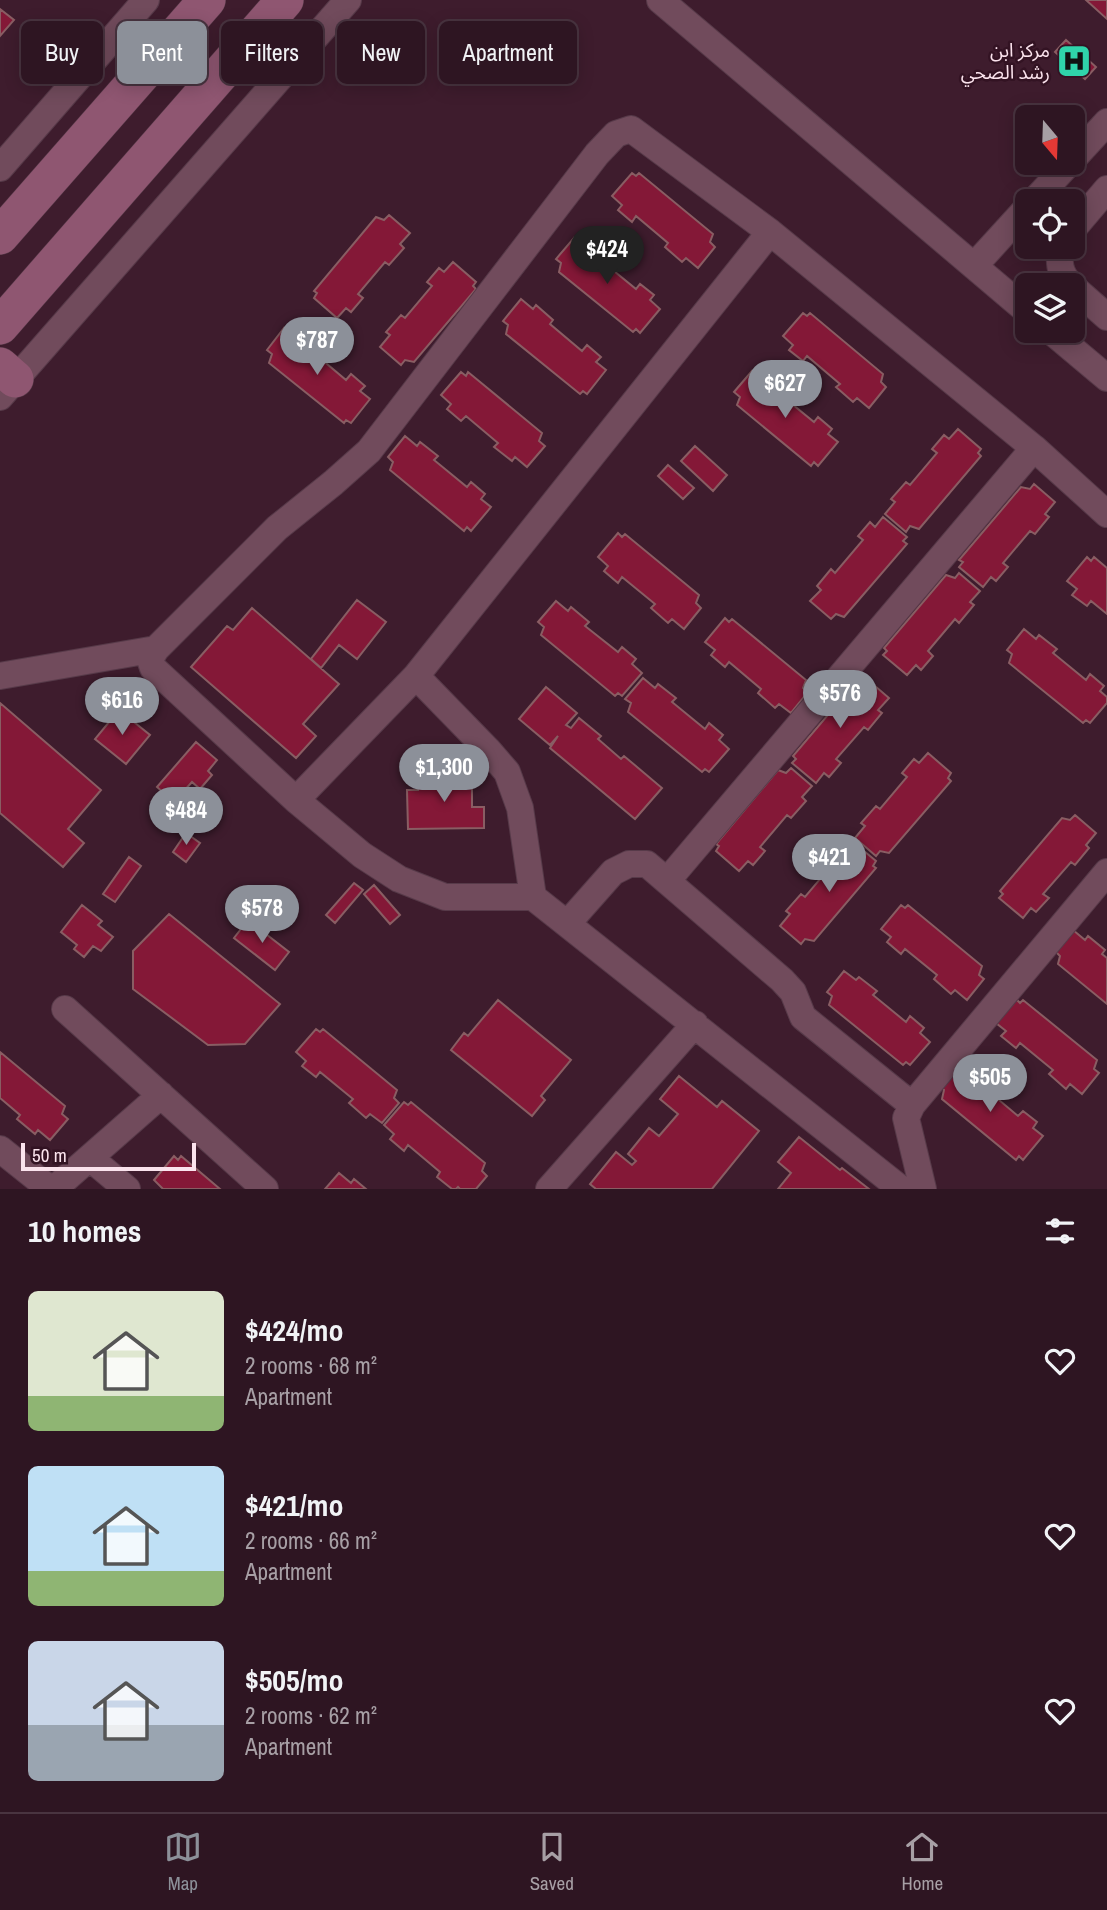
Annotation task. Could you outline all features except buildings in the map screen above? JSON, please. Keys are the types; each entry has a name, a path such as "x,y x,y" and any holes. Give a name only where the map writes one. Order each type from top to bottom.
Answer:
{"street":[{"path":"0,168 146,0"},
{"path":"0,236 207,0"},
{"path":"0,326 285,0"},
{"path":"5,381 348,0"},
{"path":"660,0 1015,301"},
{"path":"1085,146 1107,122"},
{"path":"901,1189 533,897 445,897 398,879 362,855 296,800 153,668 150,659 156,649 277,528 369,451 597,154 616,134 631,129 770,232 1034,448 1107,514"},
{"path":"1045,189 1058,175"},
{"path":"1085,215 1107,189"},
{"path":"974,266 1015,221"},
{"path":"296,800 416,676 770,232"},
{"path":"1085,298 1107,317"},
{"path":"1065,343 1107,378"},
{"path":"667,881 1034,448"},
{"path":"0,676 156,649"},
{"path":"416,676 507,772 520,808 533,897"},
{"path":"567,924 613,872 629,864 647,864 782,980 793,992 803,1017 912,1105"},
{"path":"923,1189 906,1118 912,1105 1107,872"},
{"path":"65,1009 265,1189"},
{"path":"549,1189 695,1024"},
{"path":"0,1149 52,1189 161,1095"},
{"path":"90,1158 127,1189"}],"place":[{"name":"مركز ابن رشد الصحي","path":"1074,61"}]}
